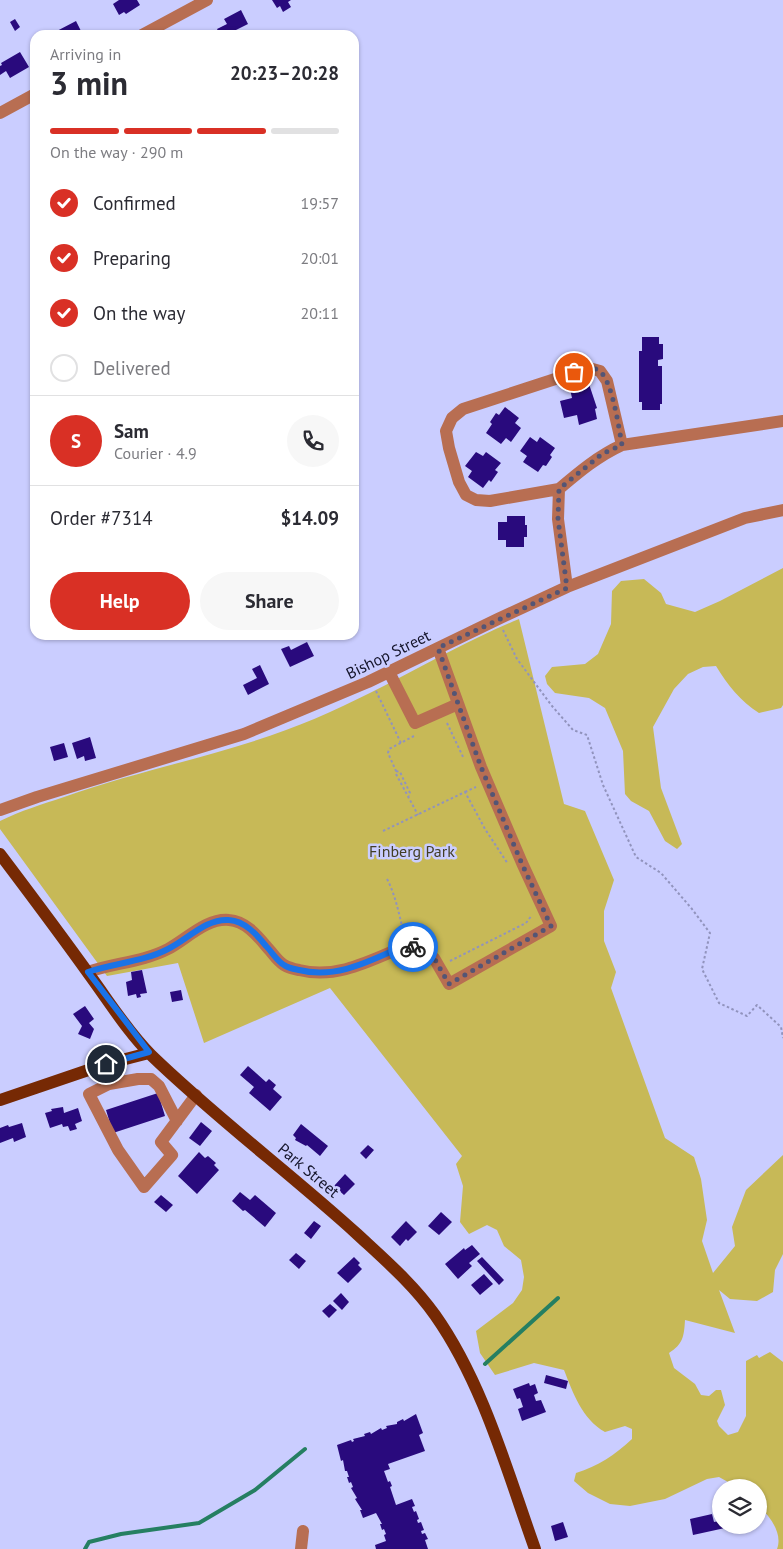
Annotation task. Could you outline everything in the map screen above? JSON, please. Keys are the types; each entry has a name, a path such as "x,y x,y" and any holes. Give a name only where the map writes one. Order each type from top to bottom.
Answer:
{"main road":[{"name":"Park Street","path":"0,854 149,1052 196,1095 344,1222 402,1276 434,1314 461,1354 497,1443 535,1549"},
{"path":"0,1100 106,1064 149,1052"}],"street":[{"path":"151,30 207,0"},
{"path":"0,113 30,97"},
{"path":"622,445 607,381 600,371 589,368 463,409 452,418 446,431 459,482 466,495 476,500 490,501 559,489 602,454 622,445 783,421"},
{"path":"559,489 558,519 567,588"},
{"name":"Bishop Street","path":"0,810 244,734 334,697 567,588 745,518 783,510"},
{"path":"88,972 147,958 169,949 191,933 229,920 244,925 255,933 285,965 304,971 325,972 352,968 408,944 434,958 449,984 551,926 499,812 438,648"},
{"path":"389,672 415,723 458,704"},
{"path":"178,1121 159,1086 151,1079 138,1079 109,1084 90,1094 118,1150 144,1187 172,1155 161,1142 178,1121 196,1095"},
{"path":"301,1549 303,1531"}],"path":[{"path":"498,619 517,660 552,706 572,730 587,735 602,785 636,857 661,873 710,932 702,969 719,1003 748,1016 757,1005 780,1027 783,1038"},
{"path":"375,690 401,743"},
{"path":"446,720 465,762"},
{"path":"418,815 396,774 388,753 389,749 419,734"},
{"path":"383,831 477,786"},
{"path":"465,792 485,829 510,866"},
{"path":"388,879 394,893 408,944"},
{"path":"439,966 526,923 531,919 533,912"}],"green space":[{"path":"783,568 783,705 781,708 759,713 746,704 735,692 716,666 703,667 688,674 674,689 653,727 661,788 682,844 677,849 665,841 649,811 631,801 625,794 623,751 605,708 589,698 555,693 547,684 545,676 552,667 585,664 598,654 611,624 612,591 621,581 644,579 661,593 666,604 695,612"},
{"name":"Finberg Park","path":"519,619 564,804 585,811 614,880 604,911 604,941 616,972 611,988 665,1138 694,1157 701,1179 707,1220 702,1241 713,1273 735,1246 732,1227 746,1190 783,1155 783,1254 775,1270 773,1292 757,1301 730,1299 719,1290 735,1333 685,1320 682,1340 669,1353 674,1368 695,1384 701,1395 709,1396 716,1390 721,1390 725,1405 717,1421 719,1426 728,1435 738,1432 746,1416 746,1361 757,1355 759,1358 770,1352 783,1362 783,1549 777,1549 777,1531 767,1515 767,1479 723,1479 719,1477 707,1479 665,1499 630,1506 610,1504 588,1493 574,1481 576,1473 599,1463 626,1445 632,1439 632,1429 625,1426 605,1432 597,1427 579,1405 564,1370 534,1363 495,1375 480,1353 476,1331 513,1303 522,1290 524,1277 521,1260 504,1246 497,1230 487,1225 469,1234 460,1222 463,1186 456,1164 462,1156 330,988 204,1043 178,963 107,976 0,829 0,821 32,808 119,779 258,740 316,718 374,691 489,632"}],"building":[{"path":"119,0 137,0 140,5 126,14 124,12 119,15 113,4"},
{"path":"272,0 291,0 288,2 291,7 283,12 280,6 277,8"},
{"path":"241,10 248,24 236,30 218,30 227,24 224,19"},
{"path":"15,19 20,27 15,31 10,22"},
{"path":"76,21 80,30 59,30"},
{"path":"20,52 29,67 10,78 6,71 0,75 1,63"},
{"path":"642,337 659,337 659,344 663,344 663,359 658,360 658,366 662,366 662,404 660,404 660,410 642,410 642,402 639,402 639,351 642,351"},
{"path":"589,384 597,408 595,409 597,419 579,425 577,415 564,418 560,401 572,398 570,389"},
{"path":"505,407 519,418 515,423 521,428 511,442 506,438 501,444 486,433 496,413 499,415"},
{"path":"530,437 537,442 540,437 555,448 546,466 543,465 538,472 523,462 527,456 520,451"},
{"path":"476,452 483,456 486,452 501,463 495,470 498,472 491,482 489,480 483,488 468,477 472,471 465,466"},
{"path":"507,516 525,516 527,537 524,537 524,547 506,547 506,540 498,540 498,522 507,522"},
{"path":"307,642 314,656 290,667 281,649 289,646 291,650"},
{"path":"260,665 269,684 248,695 243,685 257,678 252,669"},
{"path":"90,737 96,758 85,761 84,756 77,759 72,743"},
{"path":"64,743 68,757 54,761 50,747"},
{"path":"142,970 147,993 140,994 141,997 137,998 136,994 128,996 126,982 132,980 131,972"},
{"path":"181,990 183,1000 172,1002 170,992"},
{"path":"85,1006 94,1019 89,1023 94,1029 90,1039 78,1034 82,1026 73,1014"},
{"path":"248,1066 266,1082 269,1079 276,1085 273,1089 282,1097 270,1111 249,1093 254,1087 240,1075"},
{"path":"158,1093 165,1116 113,1133 106,1110"},
{"path":"63,1107 64,1113 78,1108 82,1121 75,1124 77,1129 70,1131 68,1126 63,1127 62,1124 50,1128 45,1113 52,1111 51,1109"},
{"path":"201,1122 212,1131 200,1146 189,1138"},
{"path":"22,1123 26,1137 14,1142 13,1138 0,1143 0,1128"},
{"path":"301,1124 328,1146 320,1156 307,1145 295,1140 296,1138 293,1135"},
{"path":"368,1145 374,1150 366,1159 360,1153"},
{"path":"199,1152 205,1158 208,1156 216,1163 214,1165 219,1170 197,1194 178,1176"},
{"path":"345,1174 355,1184 344,1195 334,1186"},
{"path":"240,1192 250,1200 255,1195 276,1213 265,1227 232,1201"},
{"path":"161,1195 173,1205 166,1212 154,1202"},
{"path":"441,1212 452,1222 439,1235 428,1226"},
{"path":"314,1221 321,1226 311,1239 304,1233"},
{"path":"406,1221 417,1232 408,1241 406,1239 400,1246 391,1237"},
{"path":"472,1245 480,1254 469,1263 472,1266 458,1279 445,1264 464,1248 465,1250"},
{"path":"296,1253 306,1261 299,1269 289,1260"},
{"path":"354,1257 360,1263 358,1265 362,1269 348,1283 337,1273"},
{"path":"482,1257 504,1280 499,1285 477,1261"},
{"path":"484,1274 493,1284 480,1295 471,1285"},
{"path":"341,1293 349,1302 342,1310 333,1301"},
{"path":"330,1304 337,1310 329,1318 322,1311"},
{"path":"546,1375 568,1381 566,1389 544,1383"},
{"path":"529,1383 530,1386 535,1384 538,1393 534,1395 536,1401 541,1400 546,1412 522,1421 518,1409 523,1407 520,1398 517,1399 513,1389"},
{"path":"416,1414 423,1433 419,1435 425,1451 388,1464 390,1469 384,1471 388,1482 390,1481 392,1486 390,1487 396,1505 412,1499 415,1506 412,1507 419,1519 417,1520 418,1523 421,1522 424,1530 421,1531 422,1534 425,1533 428,1539 425,1540 428,1549 376,1549 375,1545 386,1541 384,1535 386,1534 384,1529 382,1530 380,1524 382,1524 376,1513 363,1518 360,1510 362,1510 355,1499 357,1498 351,1488 353,1487 351,1482 349,1483 347,1477 349,1477 347,1471 345,1471 343,1460 341,1461 337,1445 351,1440 352,1442 354,1441 353,1439 365,1436 364,1434 370,1432 371,1434 381,1428 382,1430 387,1428 386,1426 397,1424 397,1422 403,1419 404,1421"},
{"path":"712,1514 712,1531 693,1535 690,1519"},
{"path":"563,1522 568,1537 555,1541 551,1526"}],"waterway":[{"path":"485,1364 558,1298"},
{"path":"85,1549 89,1542 121,1534 199,1523 255,1490 305,1449"}],"way so far":[{"path":"413,947 434,958 449,984 551,926 522,864 481,767 438,648 567,588 558,519 559,489 602,454 622,445 607,381 600,371 589,368 574,372"}],"route":[{"path":"106,1064 149,1052 117,1013 88,972 147,958 169,949 191,933 202,928 229,920 244,925 255,933 278,960 285,965 314,972 339,971 352,968 408,944 413,947"}]}
